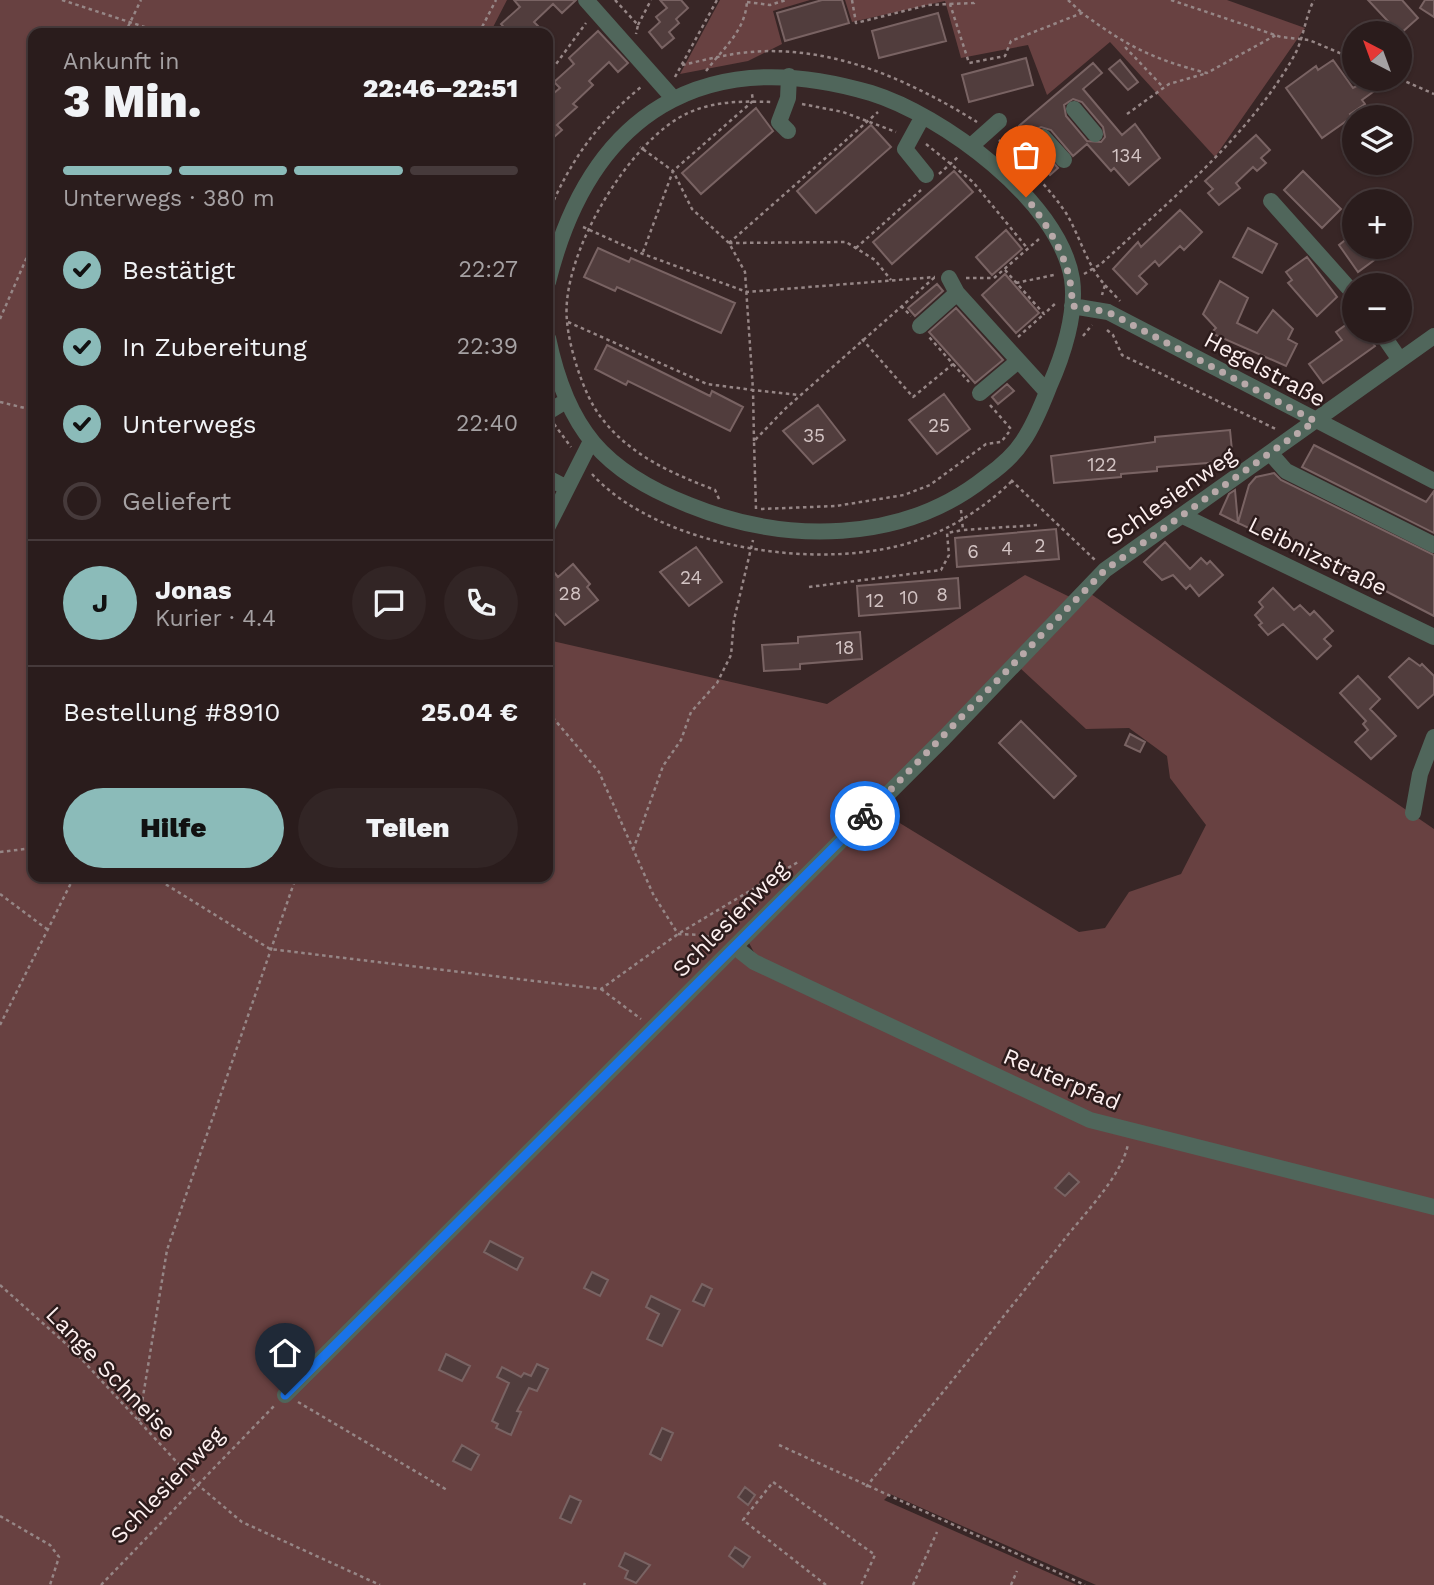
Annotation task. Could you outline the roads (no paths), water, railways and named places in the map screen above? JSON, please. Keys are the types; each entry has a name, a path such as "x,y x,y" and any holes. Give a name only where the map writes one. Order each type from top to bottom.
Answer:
{"street":[{"path":"586,0 673,98"},
{"path":"788,131 779,122 788,98 789,76"},
{"path":"553,261 592,177 623,135 673,98 700,87 751,77 789,76 824,80 891,100 971,146 1010,179 1050,230 1071,279 1072,306 1056,372 1023,442 999,467 959,497 905,519 858,529 806,532 755,526 707,513 634,480 591,440 566,401 553,356"},
{"path":"1074,109 1095,134"},
{"path":"923,116 905,149 926,182"},
{"path":"971,146 999,121"},
{"path":"1043,137 1063,160"},
{"path":"1271,201 1342,281"},
{"path":"942,278 1047,392"},
{"path":"920,326 957,293"},
{"name":"Hegelstraße","path":"1072,306 1098,315 1108,312 1434,481"},
{"name":"Schlesienweg","path":"285,1395 831,851 1105,570 1434,336"},
{"path":"1388,343 1400,360"},
{"path":"980,393 1018,361"},
{"path":"553,414 566,401"},
{"path":"553,516 591,440"},
{"path":"1271,454 1286,471 1434,545"},
{"path":"553,481 567,488"},
{"name":"Leibnizstraße","path":"1183,516 1434,636"},
{"path":"1413,813 1416,788 1434,737"},
{"name":"Reuterpfad","path":"735,947 754,962 1090,1120 1434,1207"}]}
